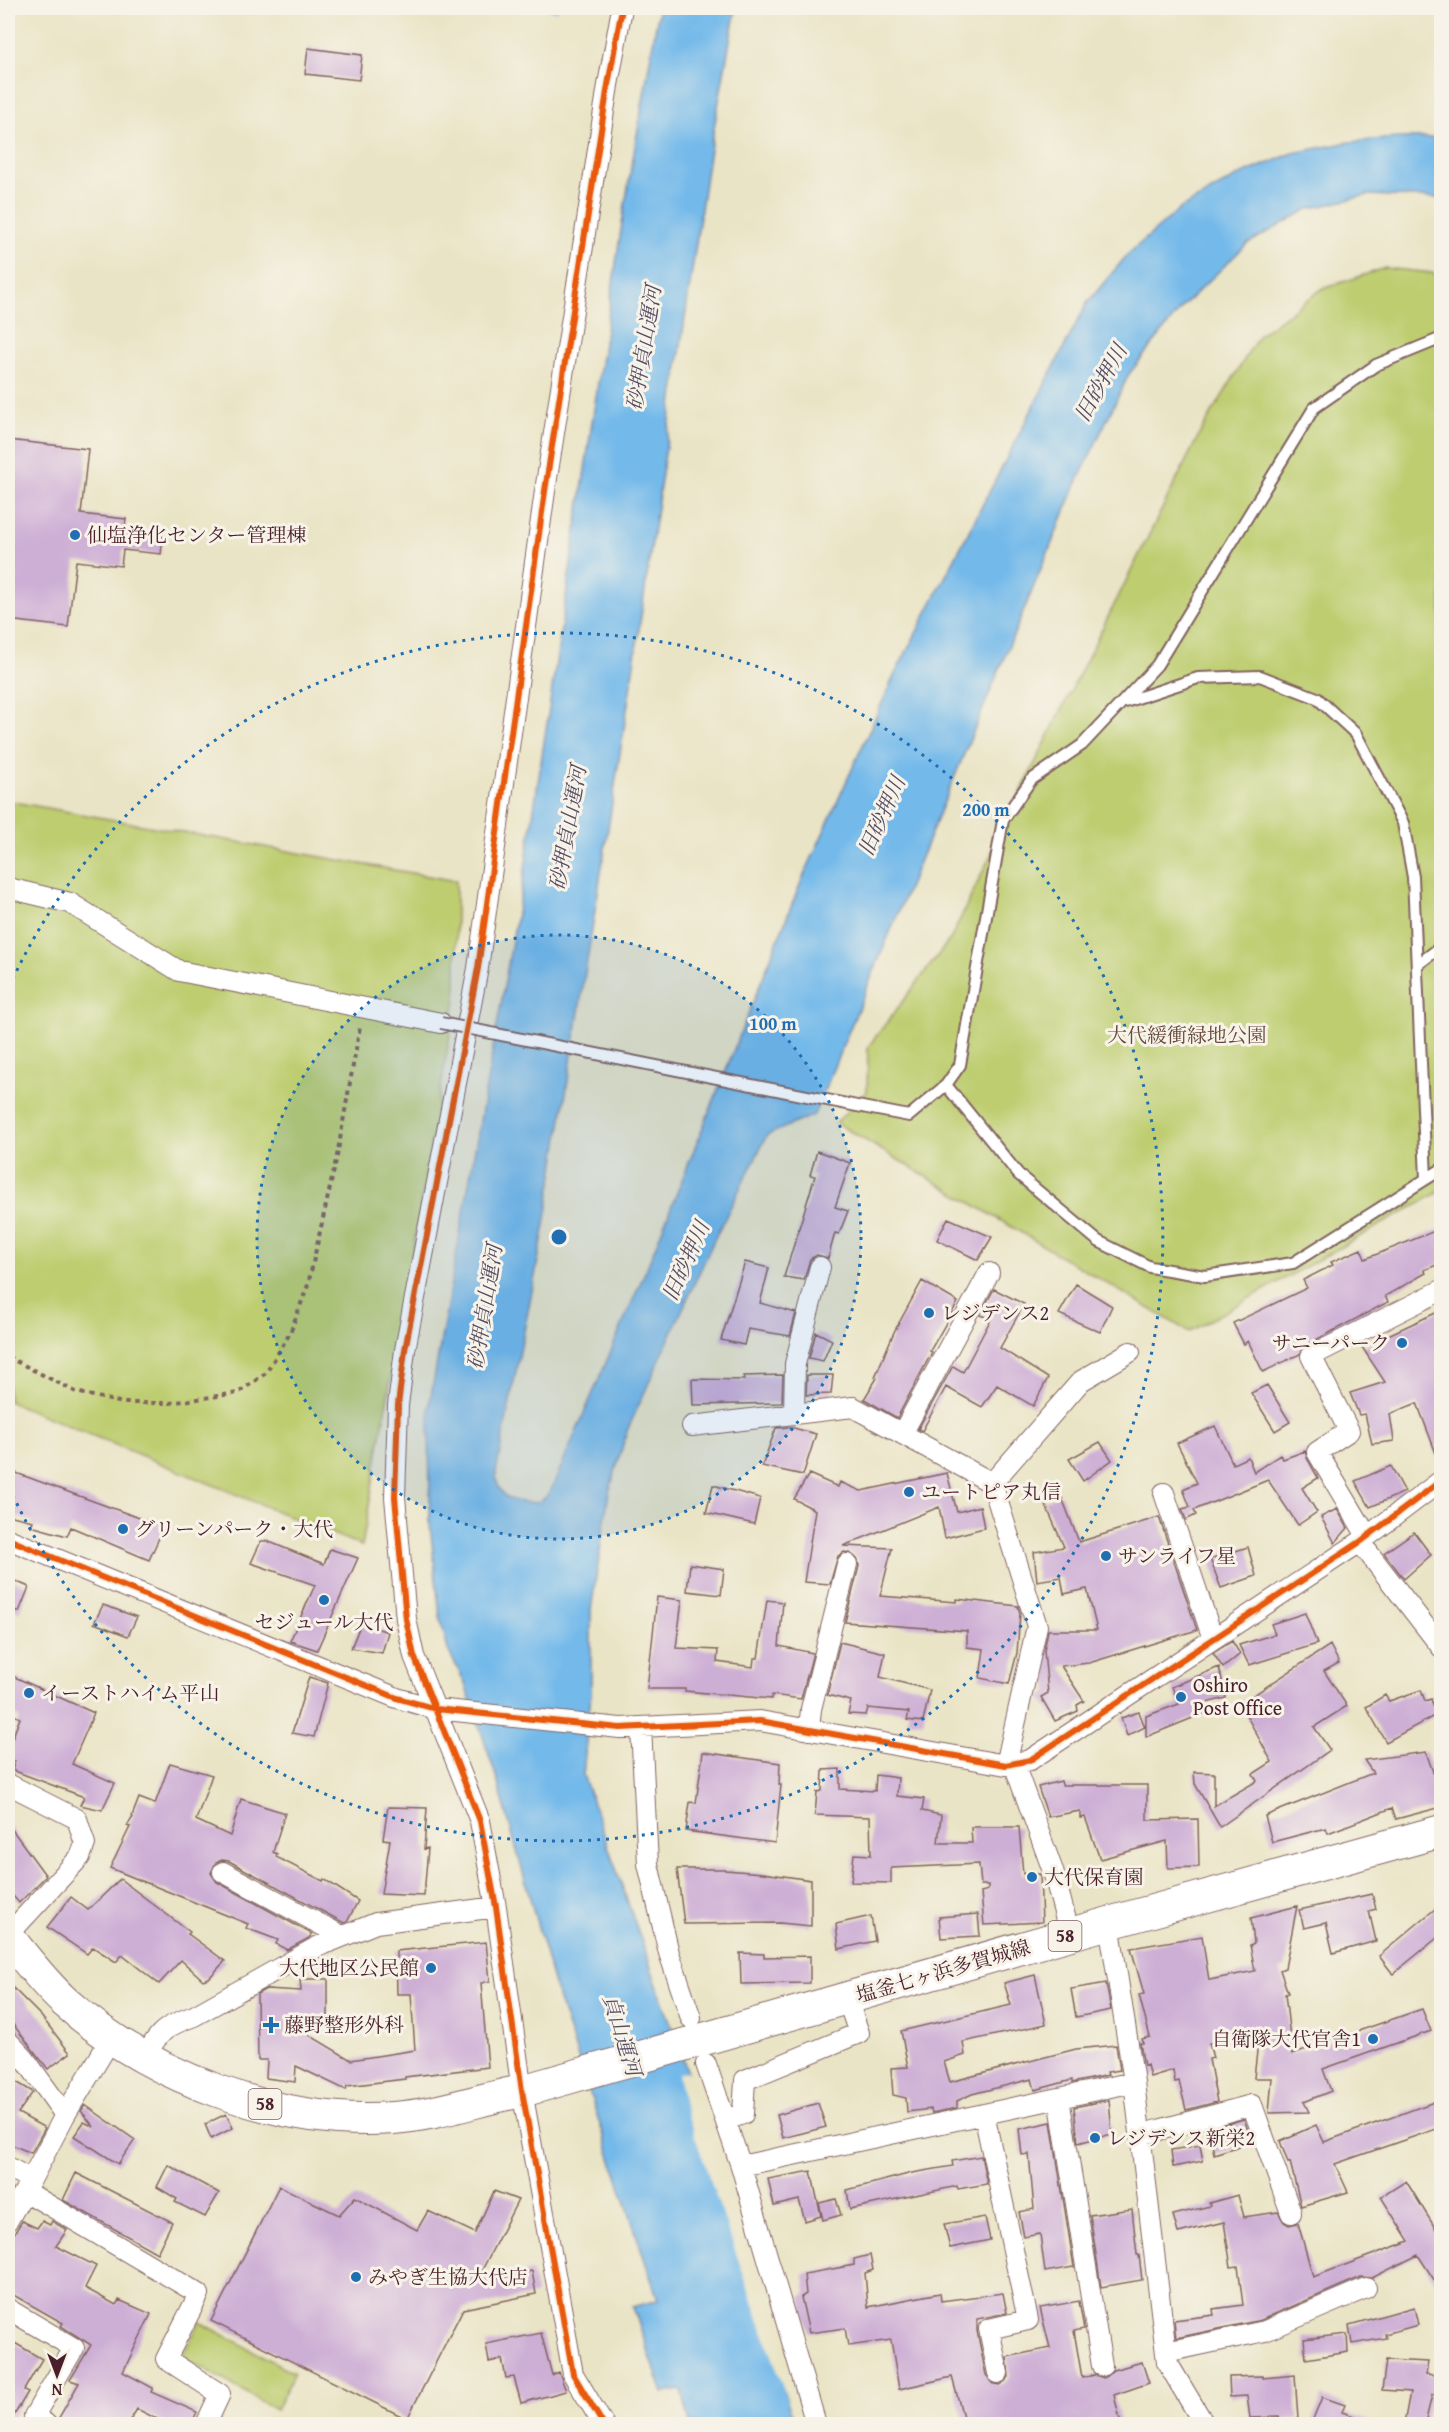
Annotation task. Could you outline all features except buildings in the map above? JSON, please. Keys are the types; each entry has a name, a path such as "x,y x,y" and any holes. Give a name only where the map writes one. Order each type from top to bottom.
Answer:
{"main road":[{"name":"塩釜七ヶ浜多賀城線","path":"695,2042 1109,1923 1442,1831"},
{"name":"58","path":"8,1936 46,1983 65,2002 112,2037 145,2057 191,2079 239,2097 297,2113 365,2119 428,2114 522,2091 695,2042"}],"street":[{"path":"603,2424 573,2374 522,2091 496,1907 480,1821 414,1656 406,1619 395,1497 398,1405 405,1350 478,968 545,491 621,8"},
{"path":"8,888 70,903 179,971 441,1023"},
{"path":"794,1414 795,1364 820,1267"},
{"path":"902,1434 989,1273"},
{"path":"1442,1290 1311,1356 1349,1431 1317,1452 1364,1539 1442,1648"},
{"path":"992,1483 1081,1381 1130,1352"},
{"path":"692,1426 854,1407 992,1483 1037,1626 1010,1765 1053,1871 1070,1935"},
{"path":"8,1539 397,1698 436,1709 620,1728 760,1721 1010,1765 1030,1760 1364,1539 1442,1480"},
{"path":"1164,1493 1213,1639"},
{"path":"809,1730 847,1563"},
{"path":"641,1727 648,1864 669,1953 695,2042 726,2120 741,2166 816,2424"},
{"path":"8,1784 77,1819 85,1844 80,1857 8,1936"},
{"path":"222,1872 342,1936"},
{"path":"145,2057 157,2036 175,2023 194,2016 317,1947 342,1936 375,1923 496,1907"},
{"path":"1109,1923 1134,2082 1167,2362 1204,2424"},
{"path":"726,2120 743,2114 745,2080 858,2033 847,1999"},
{"path":"8,2220 65,2115 112,2037"},
{"path":"8,2041 24,2058 65,2115"},
{"path":"741,2166 1134,2082"},
{"path":"1059,2098 1102,2366"},
{"path":"1140,2135 1252,2105 1291,2213"},
{"path":"984,2114 1028,2320 989,2329 998,2373"},
{"path":"8,2167 28,2186 199,2294 166,2359 220,2394 206,2424"},
{"path":"1166,2352 1265,2331 1366,2288"},
{"path":"8,2309 74,2348 34,2416 46,2424"}],"lane":[{"path":"441,1023 909,1116 946,1085 960,1065 1003,820 1031,780 1082,745 1157,665 1314,408 1376,365 1442,338"},
{"path":"1122,702 1197,678 1260,676 1317,698 1356,734 1402,823 1413,877 1426,1179"},
{"path":"1417,965 1442,946"},
{"path":"946,1085 1019,1175 1098,1241 1150,1267 1205,1276 1293,1263 1442,1169"}],"path":[{"path":"8,1357 76,1392 123,1403 170,1403 238,1393 266,1373 290,1333 308,1285 338,1156 363,1008"}],"green space":[{"name":"大代緩衝緑地公園","path":"1385,268 1441,274 1441,1191 1189,1332 836,1123 867,1091 868,1047 951,938 1033,767 1200,433 1259,335 1322,289"},
{"path":"8,801 456,881 456,999 362,1546 8,1401"},
{"path":"200,2322 294,2373 276,2410 182,2356"}],"water":[{"path":"659,8 736,8 709,155 631,684 545,1225 496,1472 500,1490 507,1497 517,1501 532,1503 539,1501 546,1497 552,1488 648,1265 801,882 895,674 1087,303 1128,254 1181,208 1240,175 1293,153 1350,142 1399,138 1441,138 1441,198 1368,195 1308,209 1247,244 1183,306 1129,374 1078,480 814,1115 767,1135 715,1238 627,1431 609,1492 591,1610 591,1693 583,1775 695,2093 795,2424 690,2424 682,2390 663,2393 633,2307 658,2300 555,1988 497,1779 464,1681 448,1650 440,1617 430,1524 429,1407 525,869 624,210"}],"pier":[{"path":"691,2072 798,2424 796,2424 684,2105 678,2073"}],"cycle path":[{"path":"603,2424 573,2374 522,2091 496,1907 480,1821 414,1656 406,1619 395,1497 398,1405 405,1350 478,968 545,491 622,8"},
{"path":"8,1539 397,1698 436,1709 620,1728 760,1721 1006,1765 1030,1760 1360,1542 1442,1480"}],"place":[{"name":"仙塩浄化センター管理棟","path":"75,535"},
{"name":"レジデンス2","path":"929,1313"},
{"name":"サニーパーク","path":"1402,1343"},
{"name":"ユートピア丸信","path":"909,1492"},
{"name":"グリーンパーク・大代","path":"123,1529"},
{"name":"サンライフ星","path":"1106,1556"},
{"name":"セジュール大代","path":"324,1600"},
{"name":"イーストハイム平山","path":"29,1693"},
{"name":"Oshiro Post Office","path":"1181,1697"},
{"name":"大代保育園","path":"1032,1877"},
{"name":"大代地区公民館","path":"431,1968"},
{"name":"藤野整形外科","path":"271,2025"},
{"name":"自衛隊大代官舎1","path":"1373,2039"},
{"name":"レジデンス新栄2","path":"1095,2138"},
{"name":"みやぎ生協大代店","path":"356,2277"}],"water label":[{"name":"砂押貞山運河","path":"644,348"},
{"name":"旧砂押川","path":"1101,383"},
{"name":"旧砂押川","path":"882,816"},
{"name":"砂押貞山運河","path":"568,828"},
{"name":"旧砂押川","path":"686,1261"},
{"name":"砂押貞山運河","path":"485,1307"},
{"name":"貞山運河","path":"622,2035"}]}
